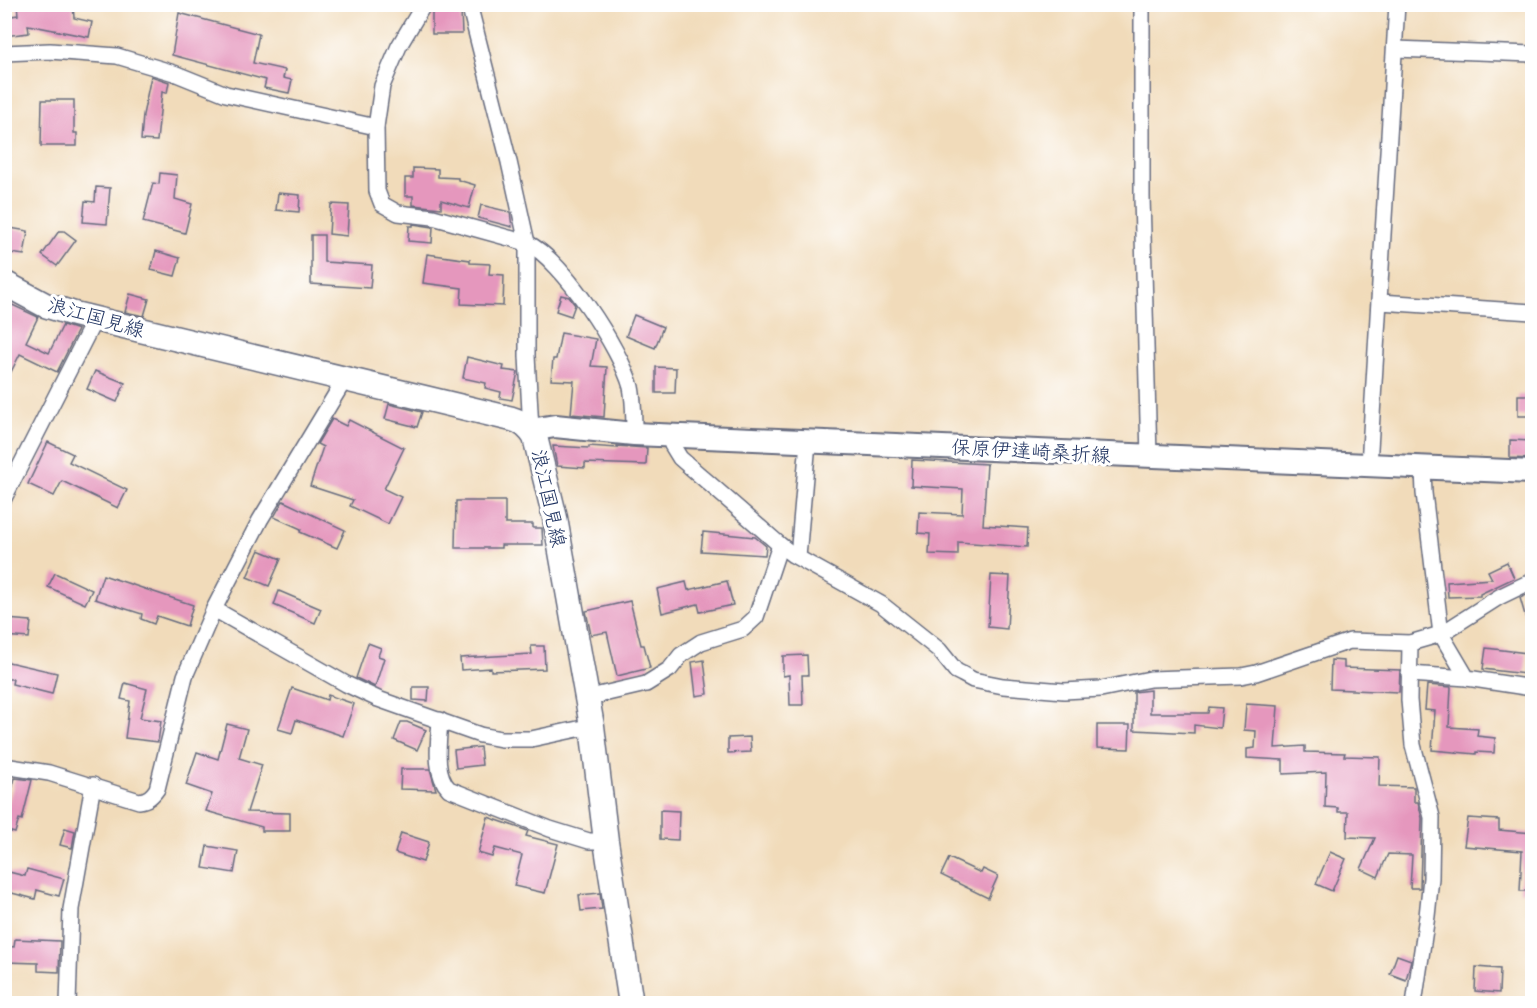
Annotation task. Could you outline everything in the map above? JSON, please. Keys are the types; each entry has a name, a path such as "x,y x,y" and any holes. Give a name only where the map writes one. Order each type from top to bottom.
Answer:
{"main road":[{"name":"浪江国見線","path":"4,283 45,305 95,319 520,421 531,430 535,437 555,518 592,726 606,841 631,1004"},
{"name":"保原伊達崎桑折線","path":"531,430 555,426 634,434 1533,472"}],"street":[{"path":"424,4 399,46 382,86 376,128 377,192 382,204 398,213 433,217 536,247 569,279 624,369 631,387 634,434"},
{"path":"469,4 527,243 527,356 531,430"},
{"path":"1142,4 1142,197 1149,457"},
{"path":"1369,465 1397,4"},
{"path":"1395,49 1533,54"},
{"path":"4,53 50,51 117,57 174,73 226,94 376,128"},
{"path":"1380,302 1533,312"},
{"path":"4,498 95,319"},
{"path":"4,766 49,773 139,801 146,800 153,795 157,789 185,676 214,609 260,520 345,379"},
{"path":"669,435 672,446 680,458 780,545 881,604 939,650 956,671 973,680 1003,686 1082,691 1150,679 1241,676 1269,670 1340,643 1359,641 1410,643 1441,634 1499,597 1533,581"},
{"path":"798,557 808,442"},
{"path":"1423,468 1441,634 1467,678"},
{"path":"586,698 646,684 670,669 681,655 701,642 743,629 756,617 780,545"},
{"path":"214,609 346,684 378,699 480,735 531,739 592,726"},
{"path":"1410,643 1409,674 1413,745 1429,798 1432,817 1431,878 1414,1004"},
{"path":"1409,674 1467,678 1533,688"},
{"path":"440,720 441,778 448,789 550,830 589,841 606,841"},
{"path":"68,1004 71,909 93,785"}],"building":[{"path":"17,4 73,4 74,18 92,22 89,37 28,25 29,33 4,36 4,17 18,15"},
{"path":"432,10 461,11 462,34 432,34"},
{"path":"179,13 259,34 253,63 285,70 283,78 292,80 289,93 264,88 266,80 172,55"},
{"path":"151,76 169,82 167,93 162,92 157,141 141,140 143,115"},
{"path":"42,100 74,100 74,133 77,133 77,146 41,146"},
{"path":"413,168 438,169 438,177 458,178 458,180 475,185 469,208 441,200 441,208 413,205 413,196 405,196 405,178 413,178"},
{"path":"160,173 177,175 175,199 192,204 185,233 143,222 153,183 159,184"},
{"path":"96,187 110,188 107,224 83,222 85,201 95,202"},
{"path":"278,193 300,195 299,212 276,210"},
{"path":"331,204 349,205 347,236 329,234"},
{"path":"481,205 510,212 512,227 478,218"},
{"path":"413,224 433,227 432,243 408,241 409,226"},
{"path":"4,227 28,231 24,255 4,252"},
{"path":"59,231 64,231 76,240 57,266 42,255"},
{"path":"311,235 324,235 324,262 372,265 370,288 311,284"},
{"path":"156,251 180,258 175,276 151,270"},
{"path":"427,254 470,260 470,263 490,264 489,274 504,275 503,306 461,304 462,288 423,283"},
{"path":"130,294 149,299 144,316 125,312"},
{"path":"561,295 569,297 575,305 571,316 556,311"},
{"path":"4,301 38,317 26,342 49,353 63,325 78,330 57,372 20,354 4,386"},
{"path":"634,315 663,327 655,348 626,336"},
{"path":"561,333 596,339 591,366 607,367 604,417 571,414 574,381 551,380 553,359 556,359"},
{"path":"467,357 504,366 503,370 518,372 512,400 500,398 501,392 485,388 486,383 463,378"},
{"path":"656,367 676,368 675,393 656,393"},
{"path":"95,371 125,383 117,402 87,389"},
{"path":"1518,395 1533,395 1533,416 1518,416"},
{"path":"389,404 422,412 417,427 385,419"},
{"path":"332,419 346,426 349,420 404,448 384,489 401,497 388,524 350,506 353,500 310,486 323,447 317,444"},
{"path":"1510,440 1533,441 1533,459 1510,458"},
{"path":"48,442 73,454 69,462 127,490 118,508 62,481 54,496 28,484"},
{"path":"553,446 647,448 646,465 585,463 585,468 557,466"},
{"path":"912,460 987,464 983,525 1028,528 1027,547 958,542 958,555 929,554 930,534 918,533 919,512 962,514 963,489 911,486"},
{"path":"283,501 345,530 337,548 300,532 301,529 274,517"},
{"path":"456,501 505,501 505,524 533,524 533,528 542,528 543,545 455,548"},
{"path":"703,532 755,537 766,546 765,555 701,551"},
{"path":"259,550 281,559 269,586 247,577"},
{"path":"1507,562 1514,578 1480,596 1448,597 1447,582 1492,579 1488,571"},
{"path":"55,573 92,590 85,604 48,587"},
{"path":"103,575 193,605 187,626 157,616 154,624 141,619 142,614 95,599"},
{"path":"991,575 1010,576 1007,629 988,627"},
{"path":"727,581 733,605 700,612 698,604 662,613 657,589 686,582 688,590"},
{"path":"279,591 321,609 315,623 274,605"},
{"path":"1533,592 1533,628 1529,629 1520,598"},
{"path":"630,601 641,645 644,645 650,668 617,676 607,632 591,635 586,611"},
{"path":"6,619 31,621 29,638 4,636"},
{"path":"368,643 381,648 378,656 384,658 375,687 356,678"},
{"path":"531,646 544,646 545,669 461,670 460,658 532,654"},
{"path":"1486,648 1527,653 1525,674 1483,669"},
{"path":"807,655 808,675 802,675 803,705 790,705 789,675 783,676 783,656"},
{"path":"704,660 708,694 696,696 692,662"},
{"path":"1331,660 1344,661 1344,668 1400,670 1399,692 1330,689"},
{"path":"4,661 57,673 52,694 12,684 13,679 4,679"},
{"path":"125,683 147,689 140,718 161,721 158,742 125,738 130,701 121,699"},
{"path":"1427,685 1451,687 1449,727 1478,729 1477,736 1495,738 1494,753 1476,752 1476,754 1432,750 1435,711 1425,710"},
{"path":"413,687 429,687 428,701 413,700"},
{"path":"292,688 327,700 328,695 354,704 343,736 296,720 292,733 278,729"},
{"path":"1150,690 1150,713 1208,713 1209,707 1222,708 1220,728 1194,725 1194,733 1134,730 1134,692"},
{"path":"1246,704 1278,706 1275,748 1305,746 1305,752 1380,757 1379,786 1414,787 1414,802 1418,802 1422,818 1420,888 1410,888 1412,855 1388,854 1378,877 1361,869 1375,838 1347,837 1348,812 1338,812 1338,808 1325,807 1326,772 1283,774 1283,760 1247,758 1247,749 1255,748 1256,731 1244,730"},
{"path":"401,722 407,722 426,730 417,750 394,740"},
{"path":"227,724 247,729 239,758 262,765 247,812 290,813 290,831 262,831 262,827 206,811 212,794 186,785 197,752 218,759"},
{"path":"1097,725 1130,725 1129,749 1097,748"},
{"path":"750,737 751,752 728,753 728,738"},
{"path":"480,747 482,765 456,768 454,750"},
{"path":"401,769 430,769 436,790 400,789"},
{"path":"15,778 32,780 22,820 19,819 15,833 4,830 4,819"},
{"path":"660,810 679,811 678,840 660,839"},
{"path":"488,817 528,831 526,836 558,844 545,893 514,886 522,855 495,848 492,857 478,853"},
{"path":"1468,818 1499,820 1499,830 1533,833 1533,891 1520,891 1522,851 1464,846"},
{"path":"65,828 75,831 72,848 60,845"},
{"path":"401,833 429,842 423,862 395,853"},
{"path":"207,846 238,851 234,873 203,868"},
{"path":"1330,852 1346,859 1332,891 1316,884"},
{"path":"949,858 981,873 983,869 998,876 988,898 941,875"},
{"path":"27,869 64,879 59,896 37,890 35,899 4,891 9,872 25,876"},
{"path":"600,893 602,909 581,911 579,895"},
{"path":"15,939 60,941 59,972 38,971 38,963 5,962 5,946 14,947"},
{"path":"1397,955 1411,960 1406,980 1390,974"},
{"path":"1476,967 1500,969 1499,993 1475,991"}]}
